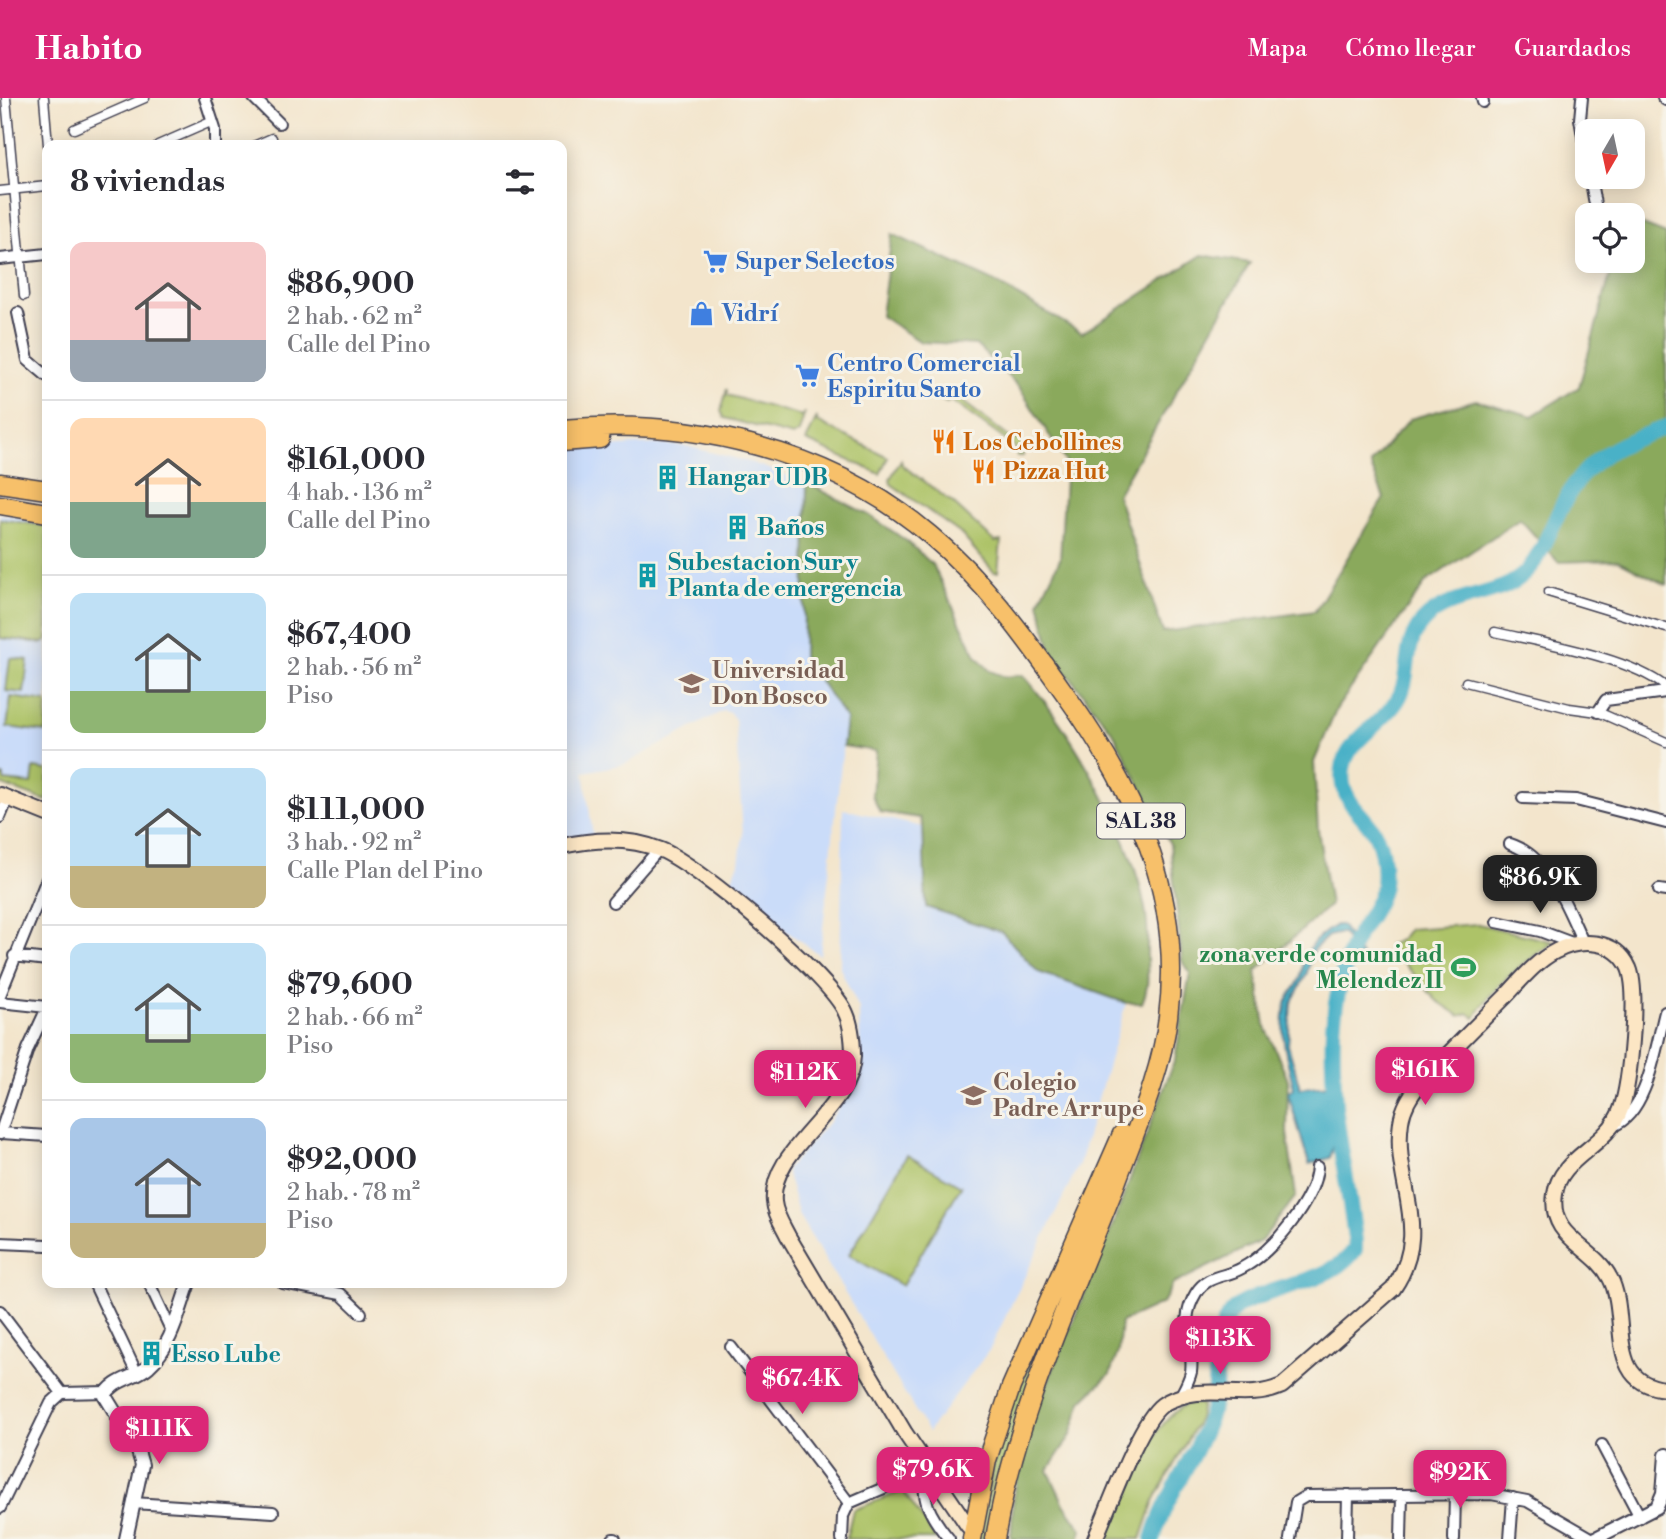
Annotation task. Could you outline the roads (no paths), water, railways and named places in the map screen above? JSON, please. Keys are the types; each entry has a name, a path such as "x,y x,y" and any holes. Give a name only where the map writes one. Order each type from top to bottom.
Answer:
{"highway":[{"name":"SAL 38","path":"567,429 663,429 752,445 812,465 850,483 908,518 982,584 1029,643 1103,749 1138,812 1157,869 1170,938 1171,995 1165,1039 1143,1111 1020,1426 1005,1481 995,1539"},
{"name":"SAL 38","path":"567,442 654,439 743,453 797,469 845,491 881,513 951,569 1012,637 1104,770 1139,844 1153,899 1159,955 1158,1002 1147,1066 1123,1133 1011,1387 987,1460 970,1532"},
{"path":"0,482 42,489"},
{"path":"0,505 42,512"}],"main road":[{"path":"4,797 42,812"},
{"path":"567,846 619,841 659,849 674,856 730,898 808,967 844,1009 853,1054 849,1075 824,1114 780,1172 774,1202 788,1236 928,1469 970,1532"},
{"path":"1095,1539 1150,1418 1163,1404 1196,1393 1243,1395 1270,1391 1292,1379 1393,1289 1406,1270 1412,1247 1401,1130 1410,1098 1419,1083 1539,962 1578,943 1604,945 1614,951 1623,959 1632,980 1627,1089 1613,1126 1562,1174 1554,1195 1555,1215 1566,1236 1610,1278 1616,1297 1622,1351 1630,1369 1650,1387 1666,1390"}],"street":[{"path":"6,98 24,296"},
{"path":"44,98 48,140"},
{"path":"74,129 145,98"},
{"path":"205,98 213,121 215,140"},
{"path":"254,98 279,123"},
{"path":"1580,119 1582,98"},
{"path":"169,140 213,121"},
{"path":"267,140 272,138"},
{"path":"0,191 42,186"},
{"path":"0,259 42,255"},
{"path":"18,313 28,360 42,372"},
{"path":"1548,592 1666,628"},
{"path":"1495,632 1593,656 1654,678 1666,690"},
{"path":"1466,682 1569,708 1598,712 1666,742"},
{"path":"1598,712 1606,700 1666,690"},
{"path":"0,817 4,797"},
{"path":"1523,797 1576,800 1666,823"},
{"path":"1510,844 1526,849 1542,866 1578,943"},
{"path":"613,902 659,849"},
{"path":"0,995 42,891"},
{"path":"1497,922 1578,943"},
{"path":"14,956 42,959"},
{"path":"0,1003 42,1007"},
{"path":"1613,1126 1626,1122 1642,1098 1665,1012"},
{"path":"42,1018 28,1049 0,1133 42,1136"},
{"path":"0,1098 12,1098"},
{"path":"1180,1397 1191,1370 1185,1328 1195,1294 1206,1280 1243,1268 1290,1224 1314,1190 1317,1167"},
{"path":"0,1243 42,1245"},
{"path":"96,1288 137,1374"},
{"path":"151,1288 172,1332"},
{"path":"0,1508 51,1403 62,1392 107,1392 137,1374 159,1356 172,1332 187,1288"},
{"path":"309,1288 341,1294 361,1313"},
{"path":"0,1311 59,1384 62,1392"},
{"path":"731,1347 849,1503"},
{"path":"107,1392 105,1401 140,1455 142,1475 126,1539"},
{"path":"1602,1446 1640,1517"},
{"path":"1290,1539 1296,1502 1306,1496 1491,1494 1527,1501 1594,1539 1640,1517 1661,1501 1666,1455"},
{"path":"842,1539 843,1516 849,1503 928,1469"},
{"path":"928,1469 922,1485 926,1502 949,1539"},
{"path":"1454,1539 1455,1494"},
{"path":"1347,1539 1348,1495"},
{"path":"1401,1539 1402,1495"},
{"path":"1510,1539 1513,1498"},
{"path":"133,1503 273,1512"}],"water":[{"path":"1336,925 1341,925 1362,957 1360,959 1342,933 1328,936 1314,949 1306,975 1291,1003 1288,1045 1300,1088 1330,1085 1335,1142 1330,1158 1309,1164 1288,1093 1294,1088 1285,1047 1284,1015 1287,1000 1300,979 1308,951 1321,935"}],"waterway":[{"path":"1153,1539 1211,1412 1220,1340 1229,1315 1250,1300 1333,1269 1355,1249 1335,1105 1333,1025 1345,968 1352,947 1378,901 1383,885 1383,870 1377,838 1350,802 1343,785 1346,758 1360,738 1397,701 1404,684 1413,637 1429,616 1442,607 1502,588 1515,581 1537,557 1570,492 1591,465 1617,448 1666,427"}],"place":[{"name":"Super Selectos","path":"716,261"},
{"name":"Vidrí","path":"702,313"},
{"name":"Centro Comercial Espiritu Santo","path":"807,376"},
{"name":"Los Cebollines","path":"943,442"},
{"name":"Pizza Hut","path":"983,471"},
{"name":"Hangar UDB","path":"668,477"},
{"name":"Baños","path":"737,527"},
{"name":"Subestacion Sur y Planta de emergencia","path":"648,575"},
{"name":"Universidad Don Bosco","path":"692,683"},
{"name":"zona verde comunidad Melendez II","path":"1463,967"},
{"name":"Colegio Padre Arrupe","path":"973,1095"},
{"name":"Esso Lube","path":"151,1354"}]}
